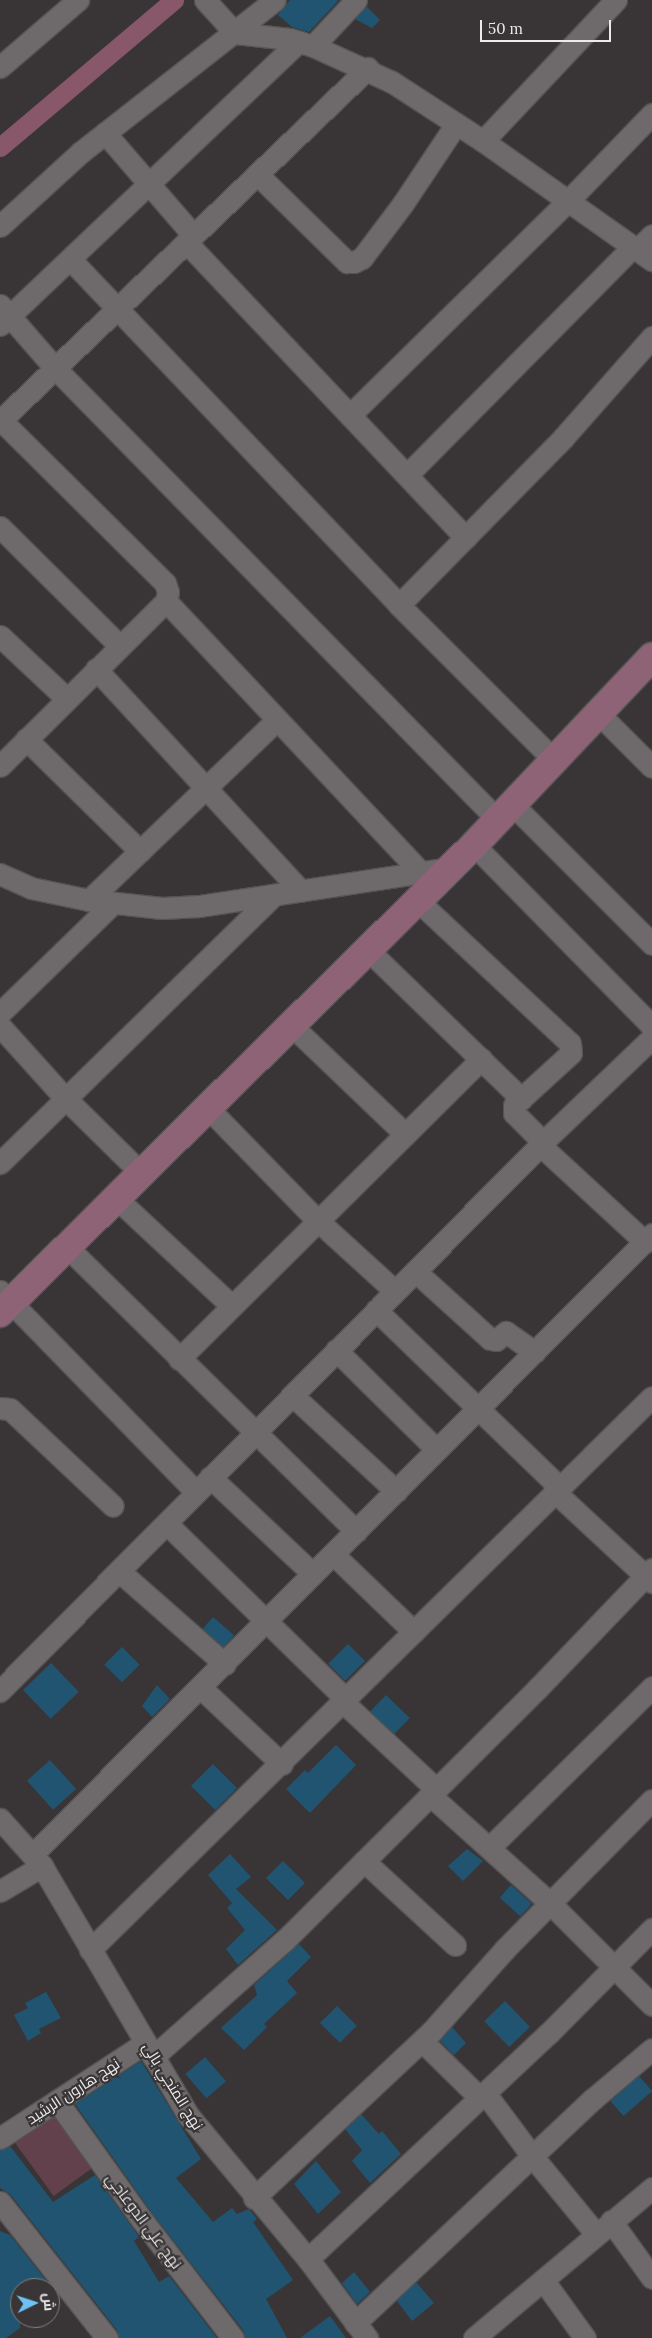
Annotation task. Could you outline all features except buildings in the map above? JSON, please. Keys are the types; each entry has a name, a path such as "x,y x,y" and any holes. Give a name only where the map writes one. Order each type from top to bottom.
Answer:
{"street":[{"path":"0,67 78,0"},
{"path":"205,0 229,28 306,44 368,68 483,141 641,252"},
{"path":"0,226 105,133 229,28 275,0"},
{"path":"356,0 70,260 3,315 505,812 652,944"},
{"path":"483,141 607,3"},
{"path":"368,68 1,420 165,583 166,601 421,873"},
{"path":"350,415 568,201 652,114"},
{"path":"257,174 346,262 354,262 362,258 402,205 456,124"},
{"path":"105,133 150,186 190,238 350,415 466,538"},
{"path":"407,475 641,252 652,235"},
{"path":"70,260 399,605 554,760"},
{"path":"399,605 563,438 652,337"},
{"path":"0,527 120,646"},
{"path":"0,766 166,601"},
{"path":"0,636 67,699"},
{"path":"313,1574 203,1485 4,1302 116,1198 418,901 474,845 652,657"},
{"path":"96,669 208,787 301,891"},
{"path":"598,713 652,767"},
{"path":"89,900 277,720"},
{"path":"26,739 140,851"},
{"path":"474,845 652,1026"},
{"path":"0,874 31,888 112,904 162,908 274,895 450,868"},
{"path":"0,1163 64,1098 274,895"},
{"path":"0,1891 37,1860 201,1688 648,1238 542,1144 514,1112 514,1106 572,1053 570,1043 418,901"},
{"path":"0,1013 112,904"},
{"path":"368,950 522,1099"},
{"path":"291,1025 405,1134"},
{"path":"0,1026 64,1098 141,1173"},
{"path":"0,1691 336,1350 542,1144 652,1038"},
{"path":"180,1359 317,1220 481,1059"},
{"path":"207,1107 317,1220 395,1291"},
{"path":"116,1198 232,1306"},
{"path":"66,1246 254,1433 356,1531"},
{"path":"415,1271 490,1339 496,1340 501,1334 511,1333 535,1352"},
{"path":"376,1310 480,1407 556,1489 650,1576"},
{"path":"336,1350 438,1450"},
{"path":"292,1395 396,1491"},
{"path":"90,1950 282,1764 556,1489 652,1397"},
{"path":"0,1408 10,1409 112,1506"},
{"path":"166,1523 268,1620 433,1792 550,1903 652,2005"},
{"path":"333,1554 414,1632"},
{"path":"119,1571 225,1664"},
{"name":"نهج هارون الرشيد","path":"0,2138 57,2101 149,2050 285,1940 650,1576"},
{"path":"490,1847 652,1686"},
{"path":"201,1688 282,1764"},
{"path":"254,2198 422,2041 550,1903 652,1800"},
{"name":"نهج المنجي بالي","path":"0,1819 37,1860 188,2115 254,2198 308,2259 361,2330"},
{"path":"364,1861 455,1945"},
{"path":"308,2259 482,2096 652,1929"},
{"path":"422,2041 482,2096 532,2156 652,2278"},
{"path":"361,2330 532,2156 652,2049"},
{"name":"نهج علي الدوعاجي","path":"57,2101 142,2220 233,2338"},
{"path":"474,2338 604,2228 650,2194"},
{"path":"0,2202 107,2338"},
{"path":"543,2280 585,2338"}],"shaded area":[{"path":"52,2112 93,2168 54,2196 13,2140"}],"waterway":[{"path":"0,147 174,0"}]}
